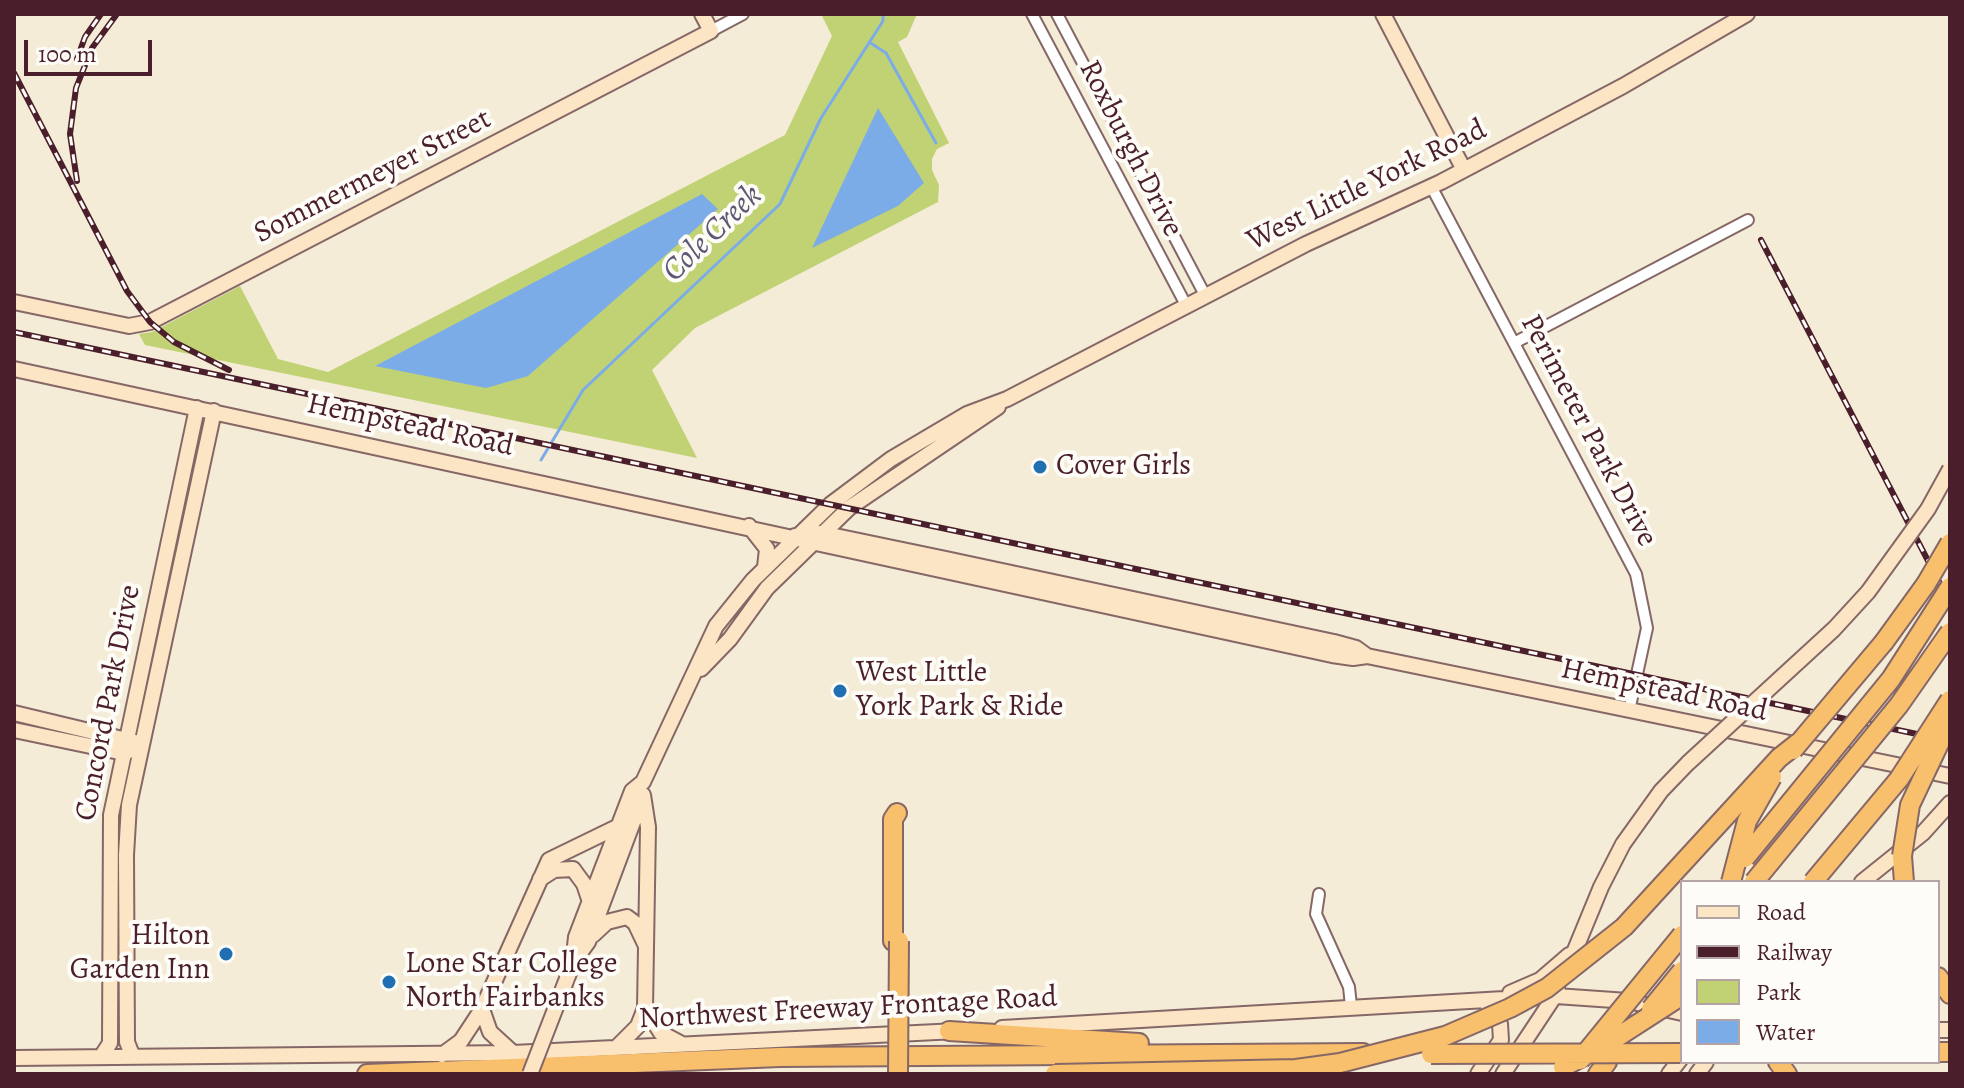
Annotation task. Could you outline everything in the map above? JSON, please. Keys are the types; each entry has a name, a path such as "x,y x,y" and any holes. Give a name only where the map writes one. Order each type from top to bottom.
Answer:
{"highway":[{"path":"1729,880 1754,807 1798,743 1890,635 1950,543"},
{"path":"1730,880 1891,679 1950,587"},
{"path":"1756,880 1899,705 1950,632"},
{"path":"1815,880 1899,779 1950,700"},
{"path":"1904,880 1902,856 1910,805 1950,721"},
{"path":"1055,1074 1296,1069 1340,1063 1445,1036 1510,1008 1547,988 1624,927 1757,780 1798,743"},
{"path":"895,1074 897,813 893,819 896,941"},
{"path":"1569,1074 1680,937"},
{"path":"1598,1074 1680,973"},
{"path":"1549,1074 1605,1045 1680,996"},
{"path":"949,1031 1281,1053"},
{"path":"367,1074 780,1057 1281,1053 1680,1055"}],"main road":[{"path":"702,14 711,31"},
{"path":"1383,14 1464,170"},
{"name":"West Little York Road","path":"530,1074 573,963 588,942 643,789 716,626 795,536 891,459 967,414 1007,399 1325,234 1464,170 1634,80 1747,14"},
{"name":"Sommermeyer Street","path":"14,302 129,326 150,322 711,31"},
{"name":"Hempstead Road","path":"14,369 749,526 795,536 810,544 1332,655 1367,656 1950,776"},
{"name":"West Little York Road","path":"695,675 730,639 767,588 821,533 890,478 976,425 1007,399"},
{"name":"Concord Park Drive","path":"101,1057 110,1043 111,815 197,408"},
{"name":"Concord Park Drive","path":"133,1057 127,1042 127,832 214,411"},
{"path":"1503,1074 1556,996 1601,887 1623,844 1648,808 1688,763 1834,629 1868,592 1928,509 1950,469"},
{"path":"749,526 767,549 765,567"},
{"name":"Hempstead Road","path":"795,536 821,533 1334,642 1356,648 1367,656"},
{"path":"158,585 176,589"},
{"path":"14,713 128,737 143,746"},
{"path":"14,730 124,753 143,746"},
{"path":"617,1047 631,1035 645,1008 648,827 643,789"},
{"name":"West Little York Road","path":"573,963 576,937 632,791 643,789"},
{"path":"1865,880 1923,833 1950,803"},
{"path":"442,1055 461,1041 482,1009 540,880 556,854 619,826"},
{"path":"540,880 554,870 573,869 584,884 590,902"},
{"path":"588,942 601,926 621,917 635,923 645,944"},
{"path":"110,930 127,929"},
{"path":"1494,998 1540,980 1559,966 1580,943"},
{"name":"Northwest Freeway Frontage Road","path":"14,1058 513,1053 1239,1016 1351,1006 1556,996 1628,1001 1680,1013"},
{"path":"1462,999 1485,1008 1500,1024 1501,1040 1478,1074"},
{"path":"645,1008 661,1033 681,1044"},
{"path":"482,1009 490,1032 513,1053"}],"street":[{"name":"Sommermeyer Street","path":"711,31 743,14"},
{"name":"Roxburgh Drive","path":"1032,14 1186,305"},
{"name":"Roxburgh Drive","path":"1057,14 1205,295"},
{"path":"1072,90 1091,79"},
{"path":"1126,194 1145,184"},
{"name":"Perimeter Park Drive","path":"1431,186 1639,583 1647,628 1629,711"},
{"path":"1514,343 1748,220"},
{"path":"1319,894 1316,914 1349,987 1351,1006"}],"green space":[{"path":"821,14 917,14 907,37 898,42 949,143 937,149 932,159 932,170 939,185 938,202 695,328 652,370 697,458 145,345 139,334 152,332 240,286 278,359 328,372 785,135 832,36"}],"water":[{"path":"878,108 924,183 898,206 812,248"},
{"path":"702,194 718,209 528,376 486,388 375,366"}],"waterway":[{"name":"Cole Creek","path":"541,460 583,390 780,204 821,118 883,21 883,14"},
{"path":"869,42 886,53 936,143"}],"railway":[{"path":"77,59 85,37 101,14"},
{"path":"77,181 70,134 76,88 92,48 117,14"},
{"path":"14,73 127,291 150,322 174,342 229,370"},
{"path":"1761,240 1950,603"},
{"path":"14,332 1950,741"}],"place":[{"name":"Cover Girls","path":"1040,467"},
{"name":"West Little York Park & Ride","path":"840,691"},
{"name":"Hilton Garden Inn","path":"226,954"},
{"name":"Lone Star College North Fairbanks","path":"389,982"}]}
